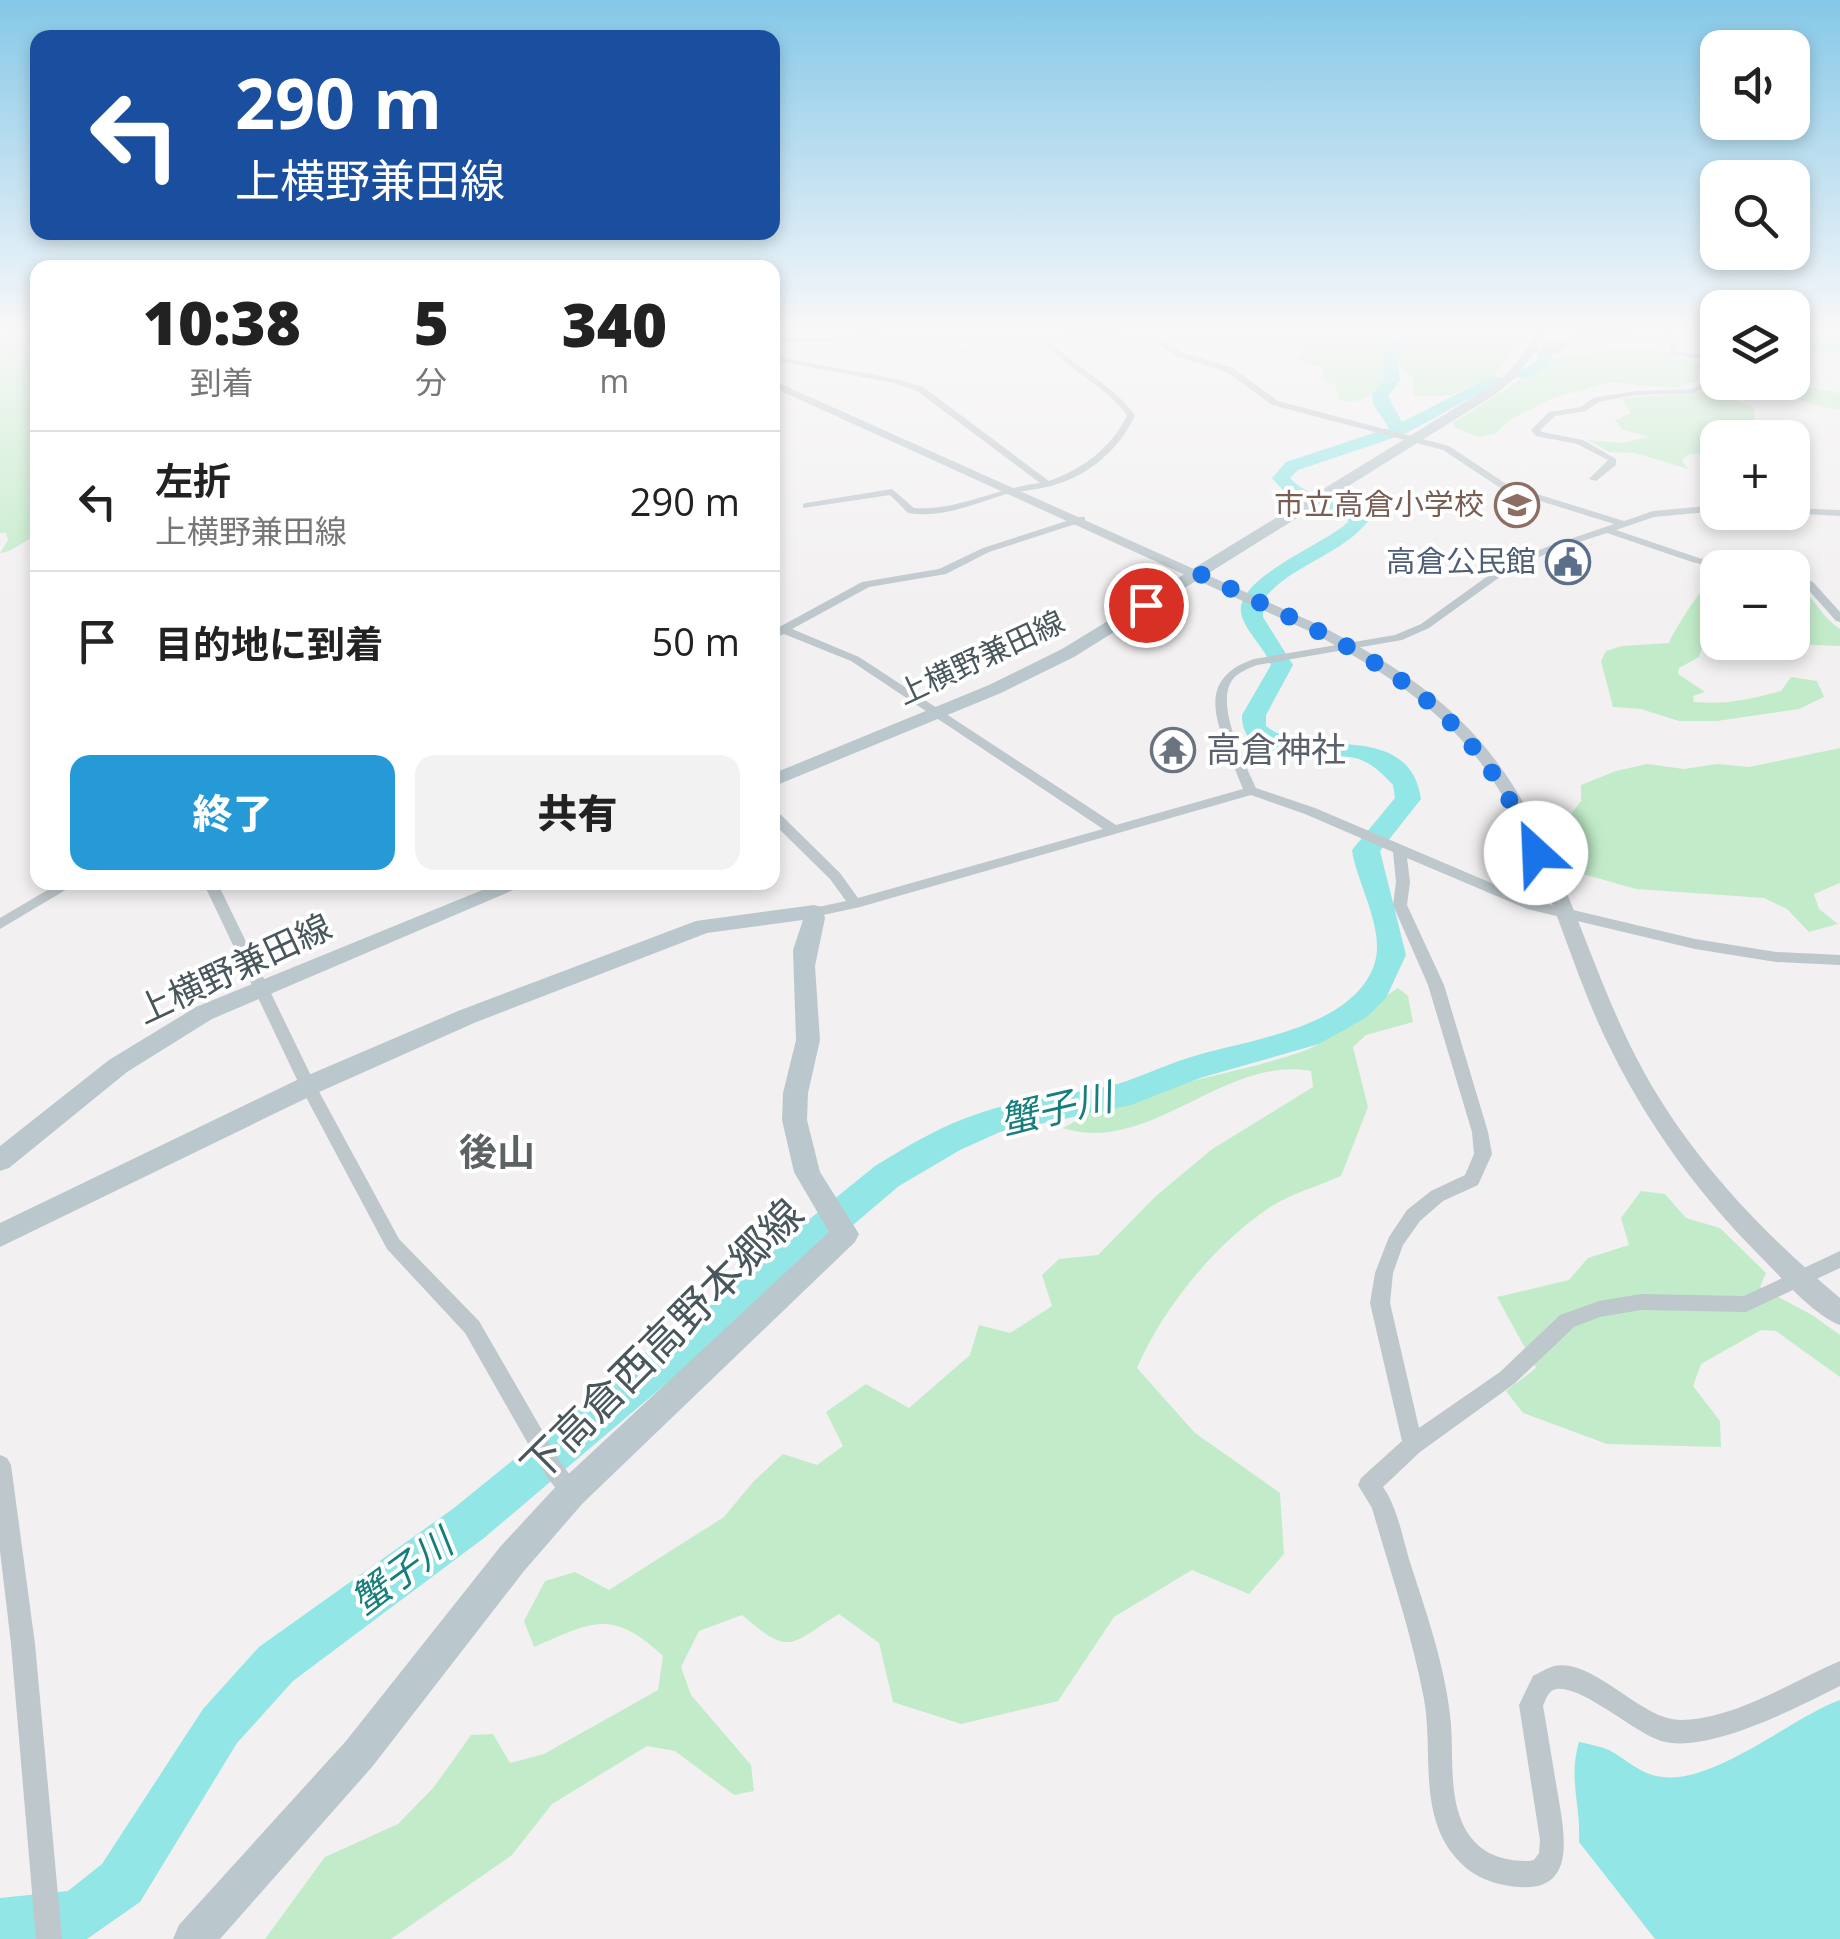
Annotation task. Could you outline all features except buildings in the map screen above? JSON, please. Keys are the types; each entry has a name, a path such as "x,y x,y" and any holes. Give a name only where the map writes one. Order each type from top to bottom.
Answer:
{"main road":[{"name":"上横野兼田線","path":"780,778 1035,672 1444,420"},
{"name":"上横野兼田線","path":"0,1161 118,1066 204,1013 502,890"},
{"path":"0,1236 418,1036 704,926 814,912"},
{"name":"下高倉西高野本郷線","path":"193,1939 358,1754 512,1560 563,1481 836,1221 810,1183 796,1142 794,1099 808,1045 803,960 815,922 814,912"}],"street":[{"path":"858,420 1015,489 1350,646 1416,690 1479,751 1523,822 1616,1040 1648,1099 1707,1180 1760,1242 1840,1314"},
{"path":"962,420 1047,484"},
{"path":"806,506 892,492 911,512 960,509 1015,489 1047,484 1081,468 1110,446 1126,420"},
{"path":"1341,420 1456,453 1504,487 1621,524"},
{"path":"1544,420 1535,430 1539,434 1580,442 1612,459 1614,463 1593,479"},
{"path":"1250,791 1221,725 1222,696 1233,672 1246,664 1272,658 1412,633 1507,566 1667,510 1700,509"},
{"path":"1810,511 1840,512"},
{"path":"780,633 866,584 942,572 986,550 1082,520"},
{"path":"1605,529 1700,561"},
{"path":"1810,585 1840,619"},
{"path":"786,631 856,659 1115,831"},
{"path":"814,912 855,904 1250,791 1382,841 1527,904 1695,944 1776,957 1840,960"},
{"path":"780,822 835,876 855,904"},
{"path":"1400,852 1400,905 1436,985 1465,1076 1483,1154 1472,1180 1441,1193 1412,1218 1380,1281 1380,1302 1413,1445"},
{"path":"0,924 58,890"},
{"path":"214,890 308,1086 392,1244 472,1327 563,1481"},
{"path":"1840,1259 1746,1304 1640,1302 1599,1309 1567,1321 1507,1378 1413,1445 1370,1484 1382,1503 1435,1693 1443,1735 1443,1786 1448,1816 1458,1841 1472,1859 1494,1871 1526,1875 1541,1872 1550,1858 1553,1840 1531,1706 1535,1688 1549,1678 1564,1677 1592,1686 1656,1730 1677,1733 1732,1719 1840,1673"},
{"path":"0,1465 24,1644 49,1939"}],"green space":[{"path":"0,420 30,420 30,539 0,553 8,540 6,533 0,533"},
{"path":"1457,420 1509,420 1495,434 1478,437 1453,423"},
{"path":"1615,420 1700,420 1700,454 1682,460 1688,469 1635,453 1609,452 1588,440 1621,443 1649,437 1622,429"},
{"path":"1700,593 1700,654 1679,668 1678,674 1705,692 1693,696 1694,702 1728,702 1770,694 1781,691 1791,677 1817,681 1824,697 1799,709 1717,721 1679,721 1641,709 1613,707 1601,661 1606,651 1669,643"},
{"path":"1810,597 1840,629 1840,646 1810,645"},
{"path":"1840,748 1840,883 1814,894 1819,909 1838,924 1809,932 1787,909 1764,898 1636,889 1583,874 1572,860 1560,829 1581,801 1581,785 1616,771 1647,764 1684,769 1717,764 1749,767"},
{"path":"1398,988 1408,996 1413,1022 1366,1035 1353,1047 1368,1107 1341,1176 1277,1203 1229,1240 1176,1301 1137,1368 1195,1433 1280,1493 1284,1554 1249,1594 1192,1570 1114,1617 1058,1701 961,1724 893,1702 879,1643 839,1614 790,1642 771,1637 742,1615 699,1631 681,1667 691,1695 751,1765 754,1791 734,1795 675,1751 647,1746 552,1804 512,1855 391,1939 265,1939 325,1857 398,1824 434,1787 471,1735 493,1734 510,1763 544,1754 658,1690 663,1656 615,1625 587,1626 534,1647 524,1621 545,1581 575,1572 609,1590 724,1517 783,1454 817,1465 843,1446 826,1412 866,1384 909,1408 970,1355 979,1325 1010,1333 1052,1306 1042,1275 1059,1259 1098,1255 1156,1196 1211,1150 1313,1087 1311,1071 1279,1070 1248,1077 1126,1129 1095,1133 1063,1128 1091,1113 1150,1092 1301,1052 1327,1039"},
{"path":"1641,1191 1665,1194 1686,1218 1720,1228 1766,1273 1760,1287 1840,1335 1840,1377 1776,1331 1761,1330 1701,1364 1693,1386 1720,1421 1721,1447 1607,1444 1523,1413 1506,1391 1536,1368 1497,1297 1569,1280 1588,1258 1629,1245 1621,1218"}],"water":[{"path":"1840,1700 1840,1939 1655,1939 1579,1842 1575,1768 1579,1742 1609,1750 1650,1774 1678,1777 1725,1762"}],"waterway":[{"name":"蟹子川","path":"1392,420 1399,430"},
{"path":"1399,430 1417,420"},
{"name":"蟹子川","path":"0,1925 78,1916 121,1883 220,1726 276,1664 469,1523 887,1176 948,1140 988,1123 1119,1096 1188,1070 1308,1036 1357,1010 1375,991 1389,967 1391,941 1366,850 1408,799 1406,784 1376,757 1361,751 1280,744 1254,728 1254,715 1282,665 1251,612 1253,599 1262,587 1350,531 1360,520 1340,508 1297,494 1281,478 1292,466 1399,430"}],"place":[{"name":"市立高倉小学校","path":"1517,505"},
{"name":"高倉公民館","path":"1568,562"},
{"name":"高倉神社","path":"1173,750"}],"district":[{"name":"後山","path":"497,1153"}],"route":[{"path":"1146,605 1198,573 1378,662 1438,708 1479,751 1501,781 1536,853"}]}
